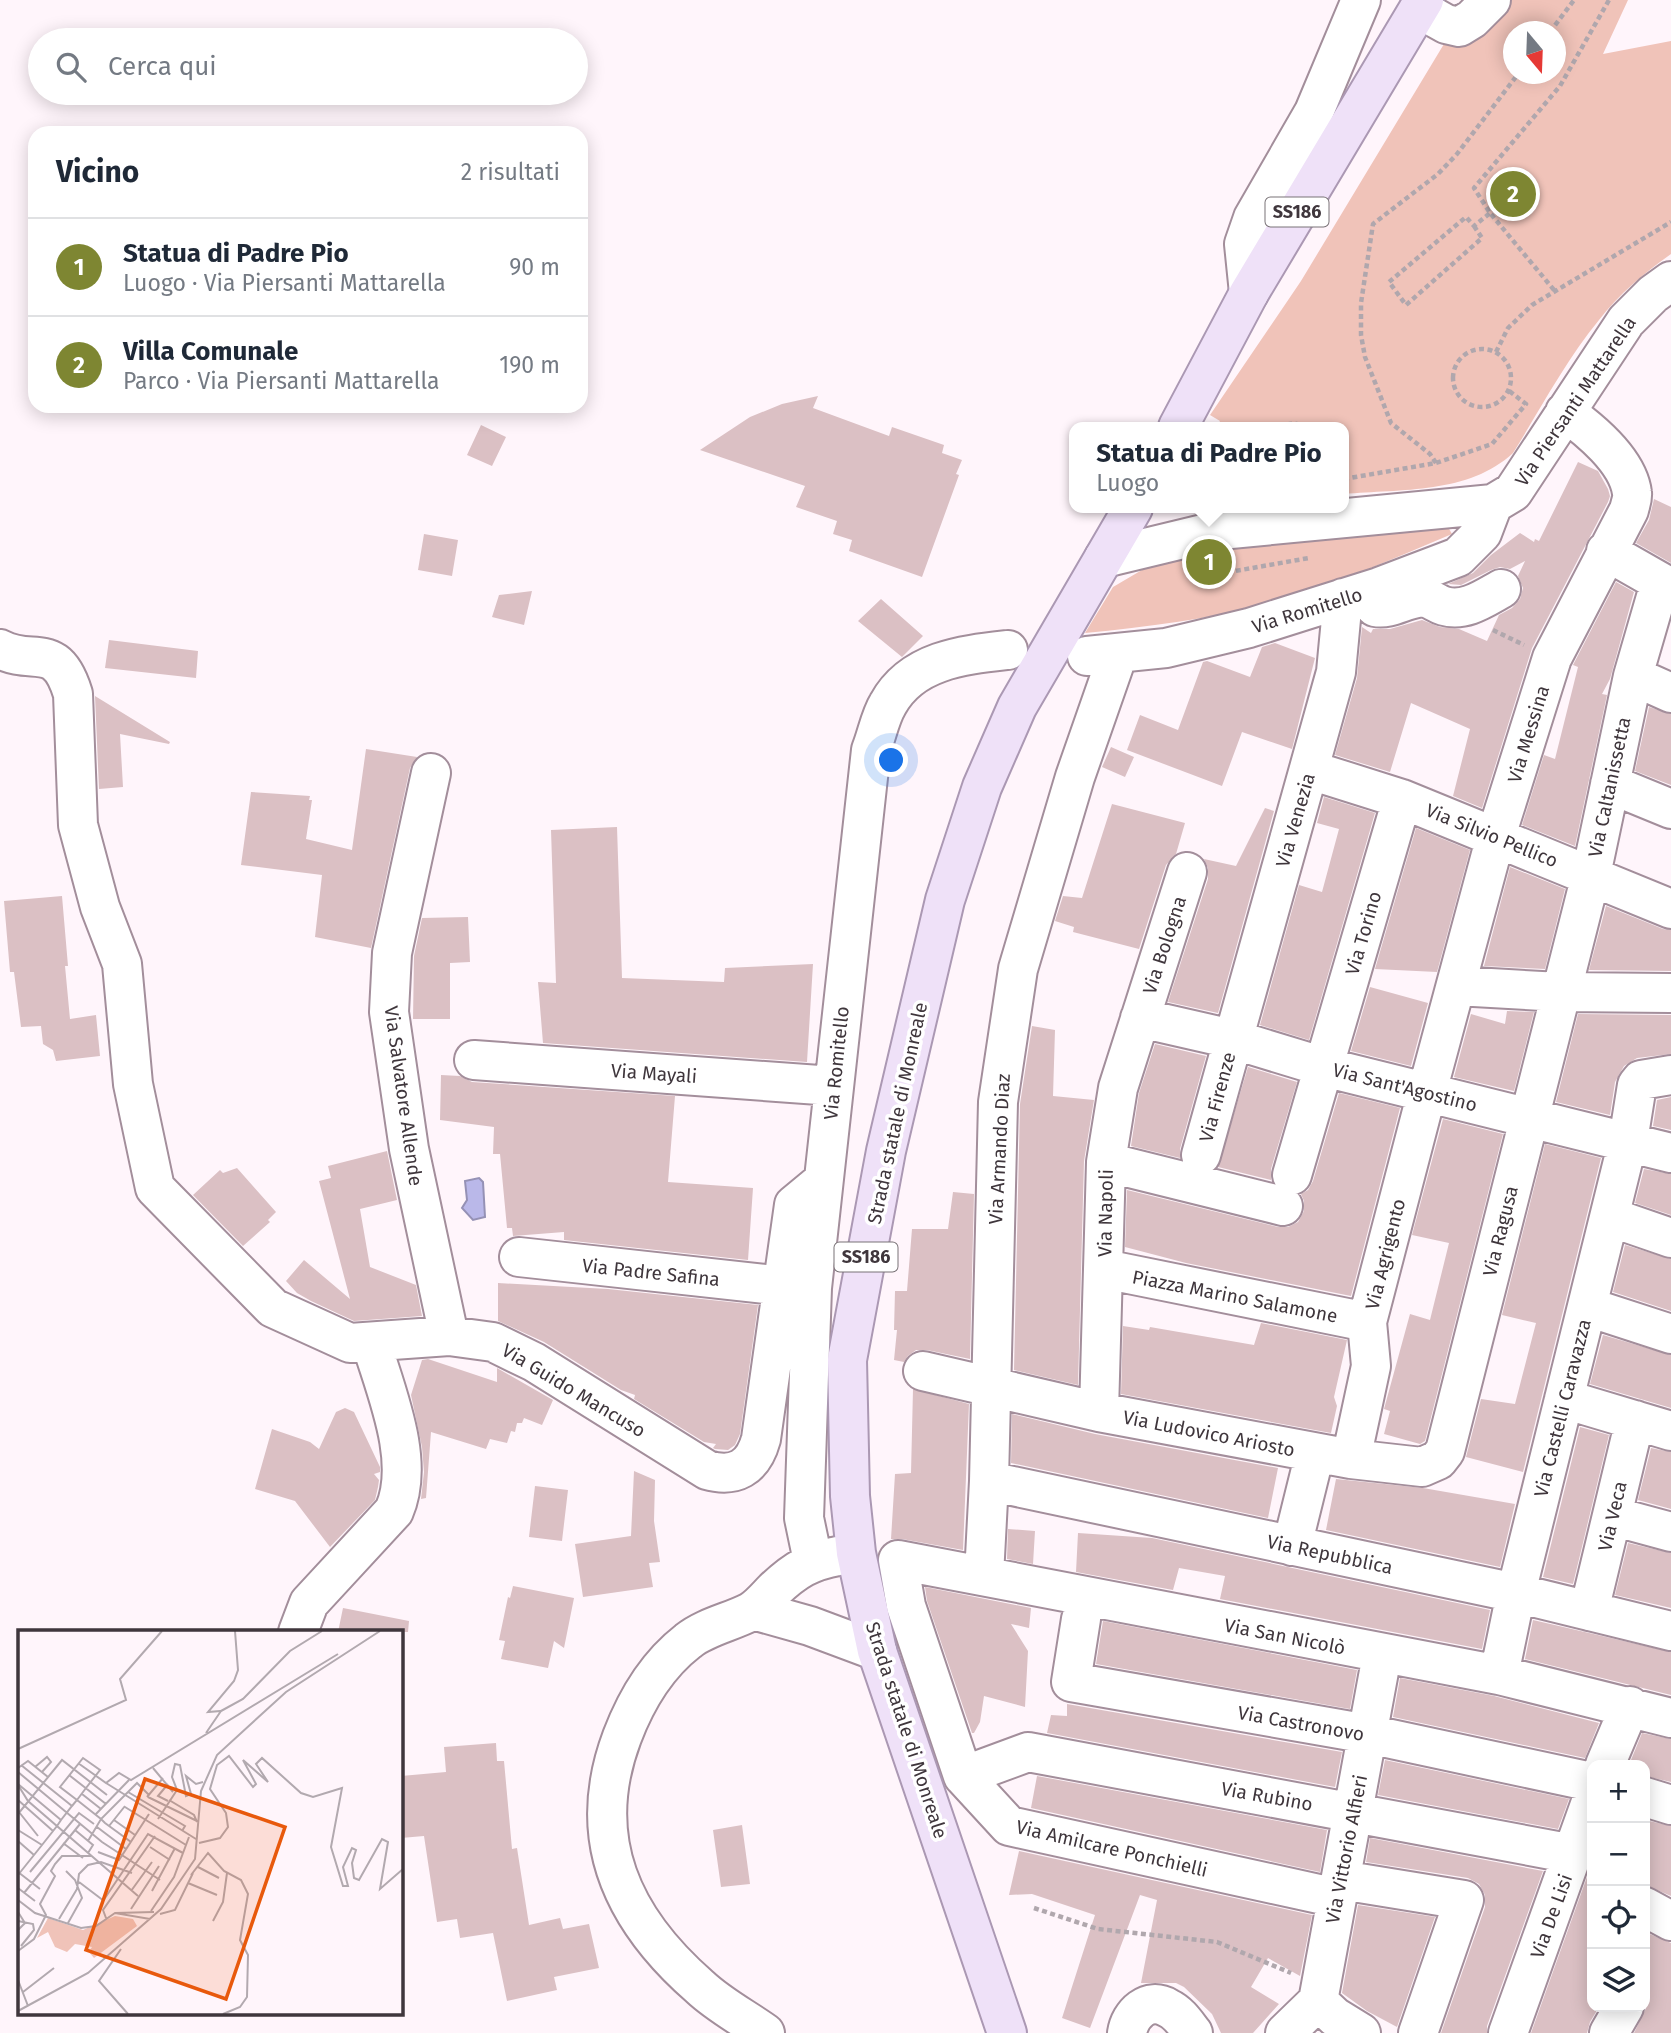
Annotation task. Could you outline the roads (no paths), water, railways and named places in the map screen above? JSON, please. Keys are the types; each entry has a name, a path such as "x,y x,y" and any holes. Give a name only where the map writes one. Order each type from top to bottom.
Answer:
{"main road":[{"name":"SS186","path":"1181,422 1249,293 1421,4"},
{"name":"Strada statale di Monreale","path":"1007,2033 877,1651 856,1553 849,1496 847,1360 886,1151 944,900 982,787 1017,707 1130,513"}],"street":[{"path":"1249,293 1244,244 1253,218 1314,112 1361,0"},
{"path":"1421,4 1446,23 1459,27 1472,19 1491,0"},
{"name":"Via Piersanti Mattarella","path":"1493,505 1513,492 1626,321 1653,294 1671,281"},
{"name":"Via Messina","path":"1427,1092 1496,836 1552,658 1629,510 1632,494 1621,467 1594,432 1565,412"},
{"path":"1349,512 1493,505"},
{"name":"Via Romitello","path":"1102,655 1166,648 1249,628 1350,596 1458,557 1482,533 1493,505"},
{"path":"1104,558 1211,519 1332,513"},
{"path":"1606,551 1666,586"},
{"name":"Via Caltanissetta","path":"1560,992 1591,876 1633,676 1666,586"},
{"path":"1350,596 1384,609 1418,598 1430,598 1441,606 1458,609 1477,603 1501,589"},
{"name":"Via Venezia","path":"1232,1040 1310,770 1336,672 1350,596"},
{"name":"Via Romitello","path":"813,1561 804,1518 812,1288 871,750 888,704 905,682 932,664 971,654 1008,650"},
{"name":"Via Guido Mancuso","path":"1,651 51,659 67,676 72,694 78,825 100,907 122,964 133,1084 155,1188 273,1308 351,1343 449,1336 493,1342 534,1362 706,1470 730,1473 751,1461 757,1451 794,1205 824,1181"},
{"name":"Via Armando Diaz","path":"984,1576 989,1481 989,1387 998,1102 1018,969 1075,777 1102,655"},
{"path":"1633,676 1671,693"},
{"name":"Via Silvio Pellico","path":"1310,770 1402,799 1671,909"},
{"name":"Via Salvatore Allende","path":"431,773 393,953 389,1012 409,1149 449,1336"},
{"path":"1610,784 1671,809"},
{"name":"Via Torino","path":"1106,1162 1288,1191 1402,799"},
{"name":"Via Bologna","path":"1140,1018 1187,872"},
{"path":"1456,986 1560,992 1671,993"},
{"name":"Via Ragusa","path":"1430,1465 1445,1451 1560,992"},
{"name":"Via Sant'Agostino","path":"1140,1018 1232,1040 1324,1067 1671,1153"},
{"name":"Via Napoli","path":"1099,1412 1106,1162 1118,1088 1140,1018"},
{"name":"Via Firenze","path":"1201,1155 1232,1040"},
{"name":"Via Mayali","path":"474,1060 833,1086"},
{"name":"Via Castelli Caravazza","path":"1499,1675 1516,1592 1628,1141 1637,1085 1645,1078 1671,1075"},
{"name":"Via Agrigento","path":"1292,1546 1371,1366 1367,1322 1427,1092"},
{"path":"1609,1217 1671,1238"},
{"name":"Via Padre Safina","path":"519,1257 783,1286"},
{"name":"Piazza Marino Salamone","path":"1104,1269 1367,1322"},
{"path":"1588,1307 1671,1334"},
{"path":"299,1630 309,1603 394,1511 400,1496 403,1465 389,1400 371,1342"},
{"name":"Via Ludovico Ariosto","path":"923,1371 1099,1412 1333,1456 1413,1467 1430,1465"},
{"path":"1564,1399 1671,1431"},
{"name":"Via Veca","path":"1589,1612 1635,1420"},
{"name":"Via Repubblica","path":"989,1481 1516,1592 1671,1631"},
{"path":"1612,1516 1671,1532"},
{"path":"765,2033 701,1989 652,1936 630,1904 610,1852 606,1821 609,1784 618,1748 632,1712 655,1674 689,1640 753,1611 784,1580 813,1561 856,1553"},
{"name":"Via San Nicolò","path":"898,1560 1382,1655 1499,1675 1671,1718"},
{"name":"Via Amilcare Ponchielli","path":"898,1560 906,1606 963,1776 1009,1826 1339,1889 1464,1900 1418,2033"},
{"path":"753,1611 810,1626 877,1651"},
{"name":"Via Castronovo","path":"1082,1619 1071,1682 1368,1734 1587,1781"},
{"name":"Via Vittorio Alfieri","path":"1318,2001 1382,1655"},
{"path":"1607,1760 1630,1706"},
{"name":"Via Rubino","path":"963,1776 1028,1752 1353,1812 1577,1870"},
{"path":"1650,1799 1671,1805"},
{"name":"Via De Lisi","path":"1508,2033 1577,1870 1587,1823"},
{"path":"1650,1910 1671,1921"},
{"path":"1286,2033 1318,2001 1335,2017 1361,2033"},
{"path":"1127,2033 1129,2021 1135,2012 1149,2005 1167,2006 1193,2033"},
{"path":"1609,2033 1621,2012"}],"water":[{"path":"479,1178 483,1182 485,1217 473,1220 462,1208 467,1200 465,1181"}],"place":[{"name":"Villa Comunale","path":"1513,194"},
{"name":"Statua di Padre Pio","path":"1209,562"}]}
